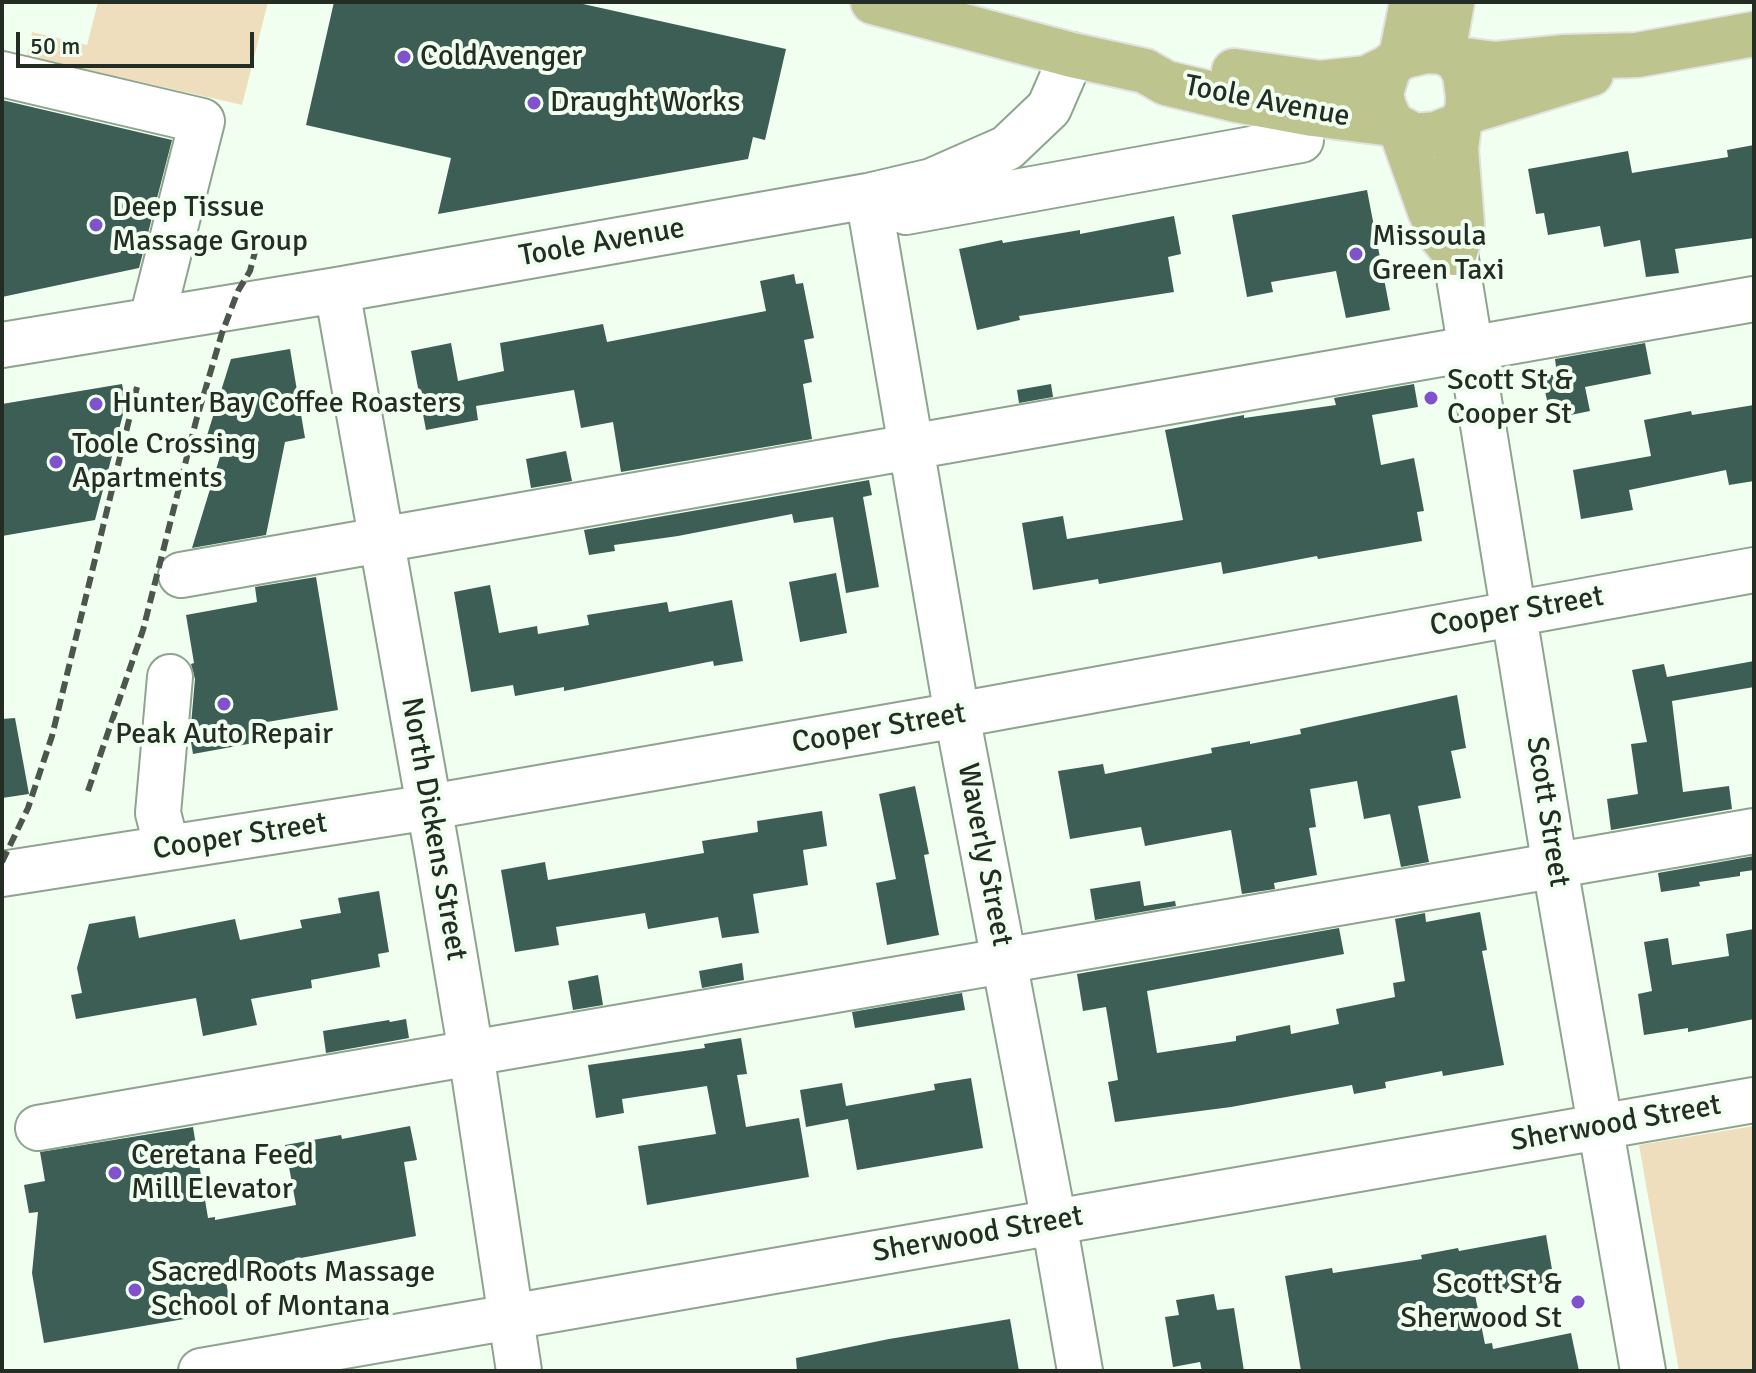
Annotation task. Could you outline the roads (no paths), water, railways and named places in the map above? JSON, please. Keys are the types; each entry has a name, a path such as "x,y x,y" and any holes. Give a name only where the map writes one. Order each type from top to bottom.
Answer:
{"main road":[{"path":"873,2 1072,55"},
{"path":"1412,2 1422,59"},
{"path":"1452,2 1422,59 1381,93 1384,107 1397,127 1442,237 1455,253"},
{"name":"Toole Avenue","path":"1145,71 1166,65 1210,68 1320,83 1367,78 1422,59 1495,64 1565,57 1637,55 1754,34"},
{"name":"Toole Avenue","path":"1072,55 1145,71 1166,83 1237,100 1397,127"},
{"name":"Toole Avenue","path":"1463,118 1601,71 1637,55"},
{"path":"1422,59 1467,84 1456,149 1462,224 1455,253"},
{"path":"1397,127 1415,136 1436,134 1463,118"}],"street":[{"name":"Toole Avenue","path":"2,345 870,207 1007,148 1049,108 1072,55"},
{"path":"2,74 202,121 152,319"},
{"path":"870,207 1301,140"},
{"name":"Waverly Street","path":"870,207 957,715 1080,1371"},
{"name":"Scott Street","path":"1455,253 1555,867 1643,1371"},
{"name":"North Dickens Street","path":"337,290 430,807 519,1371"},
{"path":"181,575 1754,299"},
{"name":"Cooper Street","path":"2,874 430,807 1754,570"},
{"path":"167,848 158,813 170,677"},
{"path":"38,1128 1754,831"},
{"name":"Sherwood Street","path":"201,1371 1754,1100"}],"railway":[{"path":"88,791 143,630 196,421 222,333 238,291 250,271 258,240"},
{"path":"2,862 28,808 52,736 137,387"}],"place":[{"name":"ColdAvenger","path":"404,57"},
{"name":"Draught Works","path":"534,103"},
{"name":"Deep Tissue Massage Group","path":"96,225"},
{"name":"Missoula Green Taxi","path":"1356,254"},
{"name":"Scott St & Cooper St","path":"1431,398"},
{"name":"Hunter Bay Coffee Roasters","path":"96,404"},
{"name":"Toole Crossing Apartments","path":"56,462"},
{"name":"Peak Auto Repair","path":"224,704"},
{"name":"Ceretana Feed Mill Elevator","path":"115,1173"},
{"name":"Sacred Roots Massage School of Montana","path":"135,1290"},
{"name":"Scott St & Sherwood St","path":"1578,1302"}]}
